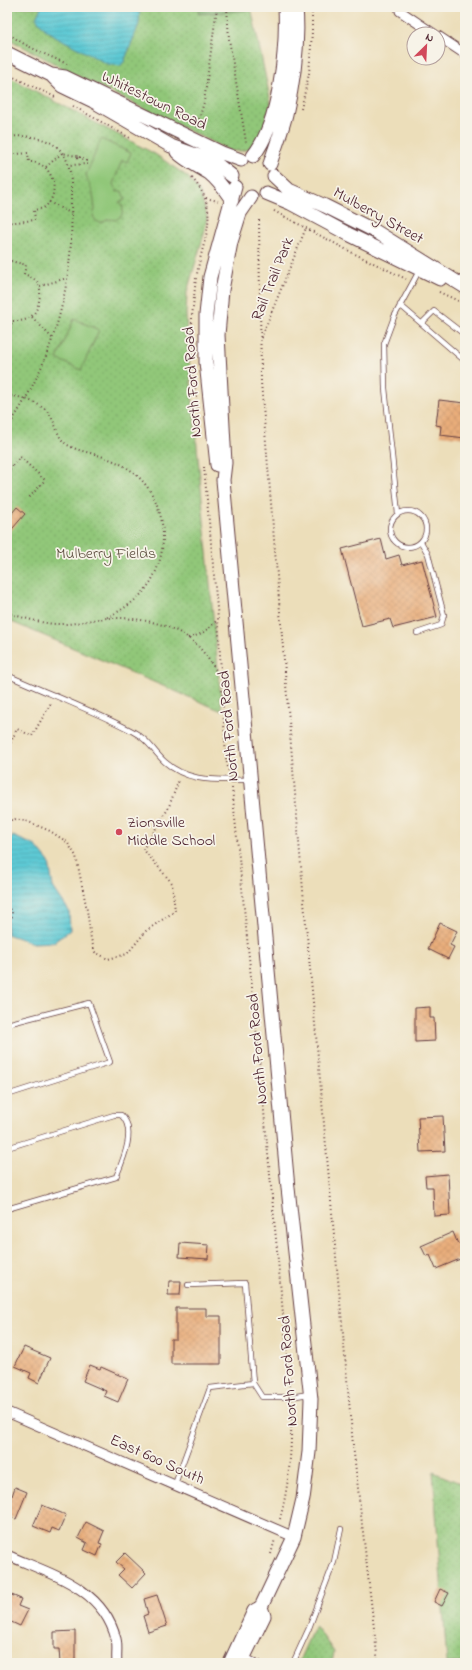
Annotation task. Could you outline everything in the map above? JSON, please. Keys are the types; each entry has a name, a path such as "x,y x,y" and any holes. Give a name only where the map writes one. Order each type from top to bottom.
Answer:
{"main road":[{"path":"285,7 284,52 278,92 268,132 258,150 236,164 234,182 239,192 251,197 256,197 266,193 273,182 272,170 286,116 295,70 298,20 296,7"},
{"name":"Whitestown Road","path":"7,53 52,75 64,77 222,153 247,158"},
{"name":"Whitestown Road","path":"52,75 62,86 172,146 213,161 234,182"},
{"name":"Whitestown Road","path":"172,146 181,156 208,173 219,182 227,201"},
{"path":"247,158 260,157 272,170"},
{"name":"Mulberry Street","path":"272,170 289,190 375,231 435,267 465,289"},
{"name":"North Ford Road","path":"223,480 217,464 206,362 206,315 210,277 227,201 234,182"},
{"name":"Mulberry Street","path":"266,193 290,203 420,269 465,289"},
{"name":"North Ford Road","path":"230,1663 254,1611 261,1607 294,1537 303,1499 309,1452 310,1394 289,1195 223,480 225,463 218,335 222,290 231,242 240,213 251,197"},
{"name":"North Ford Road","path":"243,1660 264,1616 261,1607"}],"street":[{"path":"400,11 422,26"},
{"path":"446,41 465,54"},
{"name":"East 600 South","path":"7,1412 294,1537"},
{"path":"7,1555 74,1584 94,1599 109,1618 116,1640 117,1663"}],"lane":[{"path":"398,514 385,388 384,344 394,317 420,269"},
{"path":"400,305 465,361"},
{"path":"422,323 434,311 465,335"},
{"path":"409,510 420,515 426,525 425,537 421,542 416,545 404,546 394,540 390,529 393,518 398,514 409,510"},
{"path":"417,632 441,625 444,615 428,554 421,542"},
{"path":"7,675 134,732 152,746 164,762 181,774 203,780 251,780"},
{"path":"7,1024 89,1003 110,1062 7,1094"},
{"path":"7,1148 114,1116 121,1115 126,1120 128,1128 124,1155 116,1177 7,1209"},
{"path":"188,1285 245,1283 253,1383 262,1397 290,1398 310,1394"},
{"path":"175,1484 210,1388 253,1383"},
{"path":"293,1663 309,1628 334,1562 341,1529"},
{"path":"243,1660 259,1663"}],"path":[{"path":"196,128 204,102 217,7"},
{"path":"227,7 230,39 246,142"},
{"path":"7,74 60,100"},
{"path":"73,106 132,139"},
{"path":"7,137 25,136 45,139 62,153 68,166 72,214 72,242 60,313 39,372 26,399 7,428"},
{"path":"7,155 28,153 29,162 46,167 51,174 53,189 52,196 46,206 34,210 35,220 7,223"},
{"path":"62,153 78,156 77,158 80,159 80,157 88,162 87,164 68,166"},
{"path":"46,167 62,153"},
{"path":"190,175 199,186"},
{"path":"206,198 227,201"},
{"path":"49,202 72,214"},
{"path":"272,210 351,252 413,282"},
{"path":"259,220 262,398 305,918 353,1445 378,1663"},
{"name":"Rail Trail Park","path":"260,340 306,228"},
{"path":"7,260 26,265 24,274 34,279 40,286 41,294 38,305 32,317 24,321 12,321 10,330 7,329"},
{"path":"40,286 67,278"},
{"path":"434,290 465,304"},
{"path":"32,317 52,338"},
{"path":"7,396 26,399 43,408 50,415 55,429 64,442 81,451 121,464 134,473 156,501 164,538 158,566 144,591 122,610 106,618"},
{"path":"7,452 7,457"},
{"path":"7,472 20,457 45,480 28,499"},
{"path":"7,613 49,624 78,623 106,618 142,620 157,623 188,638 198,646 220,677"},
{"path":"188,638 206,632 218,619"},
{"path":"7,750 17,729 32,736 54,696"},
{"path":"7,821 16,819 29,822 50,831 67,842 76,856 87,910 91,939 95,952 108,959 127,954 146,932 175,911 172,883 143,849 168,809 181,774"},
{"path":"233,794 290,1398 291,1440 289,1470 284,1503"},
{"path":"7,906 12,912 12,918 7,922"}],"green space":[{"path":"14,7 197,7 198,12 251,7 271,103 262,133 252,148 242,151 230,151 70,72 7,38 7,21"},
{"path":"197,7 253,7 252,10 199,14"},
{"name":"Mulberry Fields","path":"7,76 155,154 188,177 200,193 207,217 204,234 187,292 187,340 222,711 7,620"},
{"path":"101,139 131,153 127,162 122,160 113,184 117,192 122,191 125,200 119,202 123,207 122,215 116,220 109,219 101,223 96,221 93,216 95,209 93,194 86,175"},
{"path":"74,319 99,330 81,370 57,359"},
{"path":"433,1472 465,1485 465,1663 447,1663"},
{"path":"315,1625 334,1652 332,1663 298,1663"}],"water":[{"path":"41,7 140,7 139,24 124,62 120,66 107,64 57,37 45,29 36,18"},
{"path":"13,836 36,846 49,862 53,887 69,911 70,930 54,942 33,943 7,934 7,841"}],"building":[{"path":"439,400 465,403 465,438 440,435 441,426 436,425"},
{"path":"17,507 25,514 7,535 7,519"},
{"path":"381,539 386,559 399,555 402,565 422,560 437,617 393,628 390,619 362,626 342,549"},
{"path":"440,923 457,931 450,945 454,947 448,959 428,949"},
{"path":"430,1007 430,1018 434,1018 435,1041 415,1042 415,1008"},
{"path":"443,1116 445,1151 420,1152 418,1117"},
{"path":"448,1174 450,1215 434,1216 433,1187 426,1187 425,1176"},
{"path":"453,1232 458,1244 462,1242 465,1250 465,1257 436,1269 430,1255 426,1256 421,1246"},
{"path":"180,1243 209,1245 208,1259 179,1257"},
{"path":"169,1281 181,1281 180,1295 168,1295"},
{"path":"176,1308 206,1308 206,1316 221,1316 221,1364 171,1364 171,1339 176,1339"},
{"path":"24,1347 50,1358 39,1383 29,1378 31,1373 15,1366"},
{"path":"90,1365 100,1369 101,1367 128,1379 118,1402 104,1396 106,1391 83,1381"},
{"path":"15,1487 27,1492 16,1519 7,1516 7,1494 12,1496"},
{"path":"42,1505 66,1515 59,1531 52,1528 50,1533 33,1526"},
{"path":"86,1522 104,1531 99,1543 102,1544 97,1556 84,1550 87,1543 78,1538"},
{"path":"125,1553 146,1573 132,1588 118,1575 124,1569 116,1562"},
{"path":"440,1589 449,1593 442,1606 434,1602"},
{"path":"7,1593 21,1599 18,1606 28,1610 20,1626 7,1620"},
{"path":"157,1595 167,1626 148,1632 143,1616 148,1614 144,1599"},
{"path":"75,1631 75,1663 60,1663 59,1649 54,1649 54,1632"}],"place":[{"name":"Zionsville Middle School","path":"119,832"}]}
